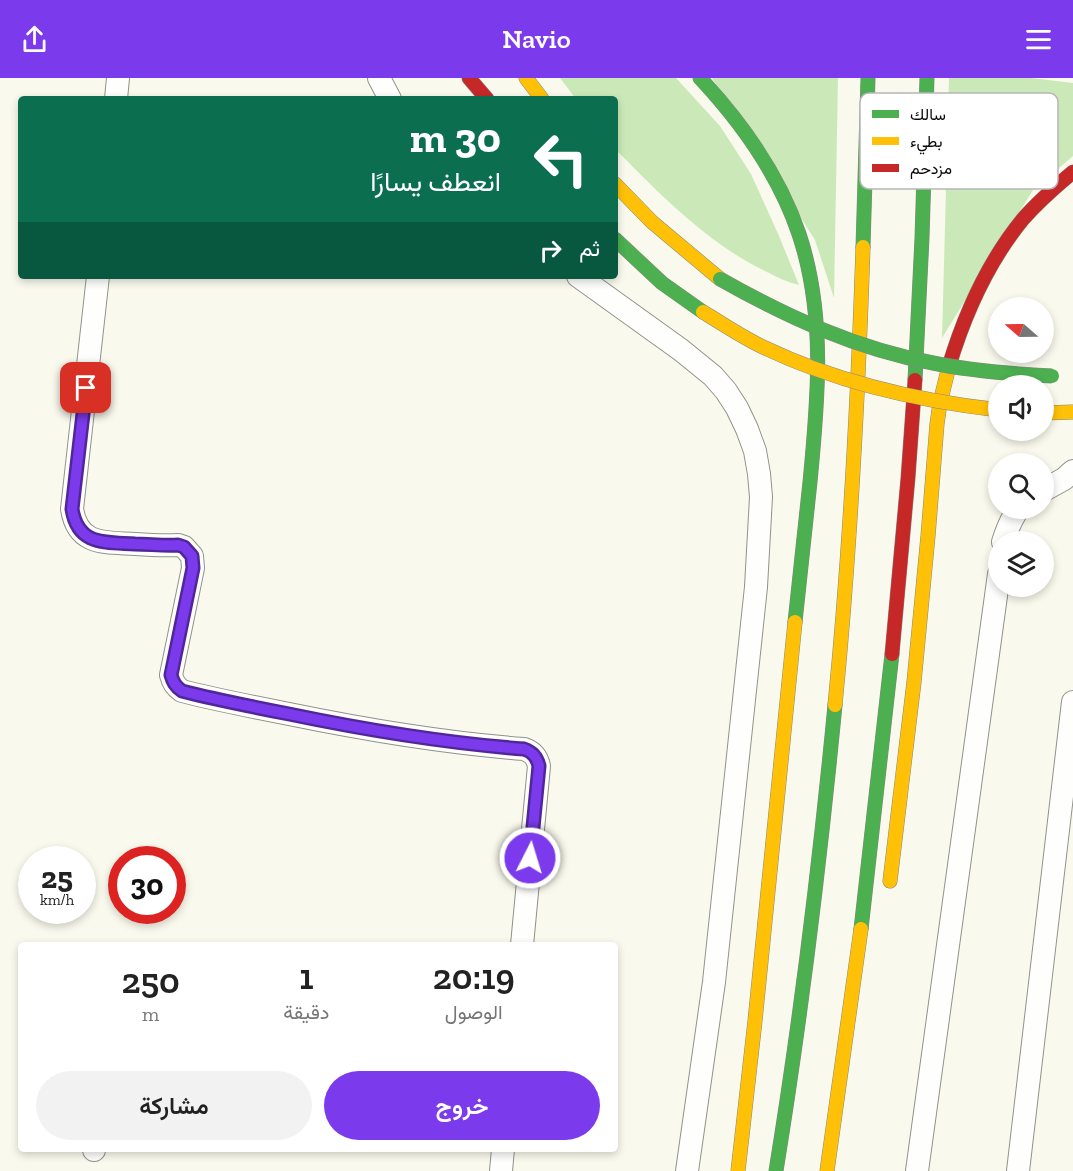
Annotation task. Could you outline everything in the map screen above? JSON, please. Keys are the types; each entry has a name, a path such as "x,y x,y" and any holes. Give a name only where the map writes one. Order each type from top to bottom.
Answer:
{"main road":[{"path":"470,78 485,96"},
{"path":"526,78 540,96"},
{"path":"700,78 757,150 791,213 811,280 818,344 816,420 738,1171"},
{"path":"868,78 868,93"},
{"path":"927,78 927,93"},
{"path":"1058,185 1073,172"},
{"path":"618,187 690,255 720,279 797,321 838,337 922,361 1008,374 1057,376"},
{"path":"776,1171 817,868 838,675 851,507 864,189"},
{"path":"828,1171 857,966 894,639 915,380 924,189"},
{"path":"889,890 913,705 935,438 947,371 970,305 987,271 1026,216 1053,189"},
{"path":"618,242 662,283 703,312 751,341 842,378 890,392 988,409"},
{"path":"933,476 969,354"}],"street":[{"path":"116,96 118,78"},
{"path":"379,78 388,96"},
{"path":"98,279 72,509 82,532 97,541 178,545 184,547 192,556 193,568 171,675 172,681 182,691 383,732 530,751 538,760 539,766 522,942"},
{"path":"582,279 681,350 713,376 737,408 747,429 755,451 759,474 761,497 753,610 714,982 687,1171"},
{"path":"1054,484 1073,471"},
{"path":"917,1171 996,597"},
{"path":"1018,1171 1073,702"},
{"path":"501,1171 503,1152"}],"green space":[{"path":"560,78 676,78 720,126 751,174 799,285 777,277 723,246 685,216 618,152 618,96 574,96"},
{"path":"712,78 838,78 834,298 815,240"},
{"path":"949,78 1031,78 1073,83 1073,156 1058,169 1058,93 949,93"},
{"path":"946,189 1034,189 1033,190 942,338"}],"traffic: fast":[{"path":"700,78 745,132 770,171 791,212 808,265 816,326 817,389 795,622"},
{"path":"868,78 868,93"},
{"path":"927,78 927,93"},
{"path":"863,247 865,189"},
{"path":"915,380 924,189"},
{"path":"618,242 662,283 703,312"},
{"path":"720,279 797,319 877,349 962,368 1037,375"},
{"path":"861,929 892,654"},
{"path":"776,1171 809,939 835,705"}],"traffic: slow":[{"path":"526,78 540,96"},
{"path":"618,187 652,222 720,279"},
{"path":"835,705 853,476 863,247"},
{"path":"703,312 755,343 819,370 908,395 988,409"},
{"path":"890,881 914,682 937,424 949,366"},
{"path":"1054,413 1073,412"},
{"path":"738,1171 795,622"},
{"path":"827,1171 861,929"}],"traffic: jam":[{"path":"469,78 484,96"},
{"path":"1058,185 1073,172"},
{"path":"949,366 962,327 988,271 1023,219 1054,189"},
{"path":"892,654 915,380"}],"route":[{"path":"86,388 72,509 77,525 89,538 97,541 178,545 189,551 194,562 171,675 176,687 182,691 256,708 383,732 530,751 538,760 539,766 530,858"}]}
